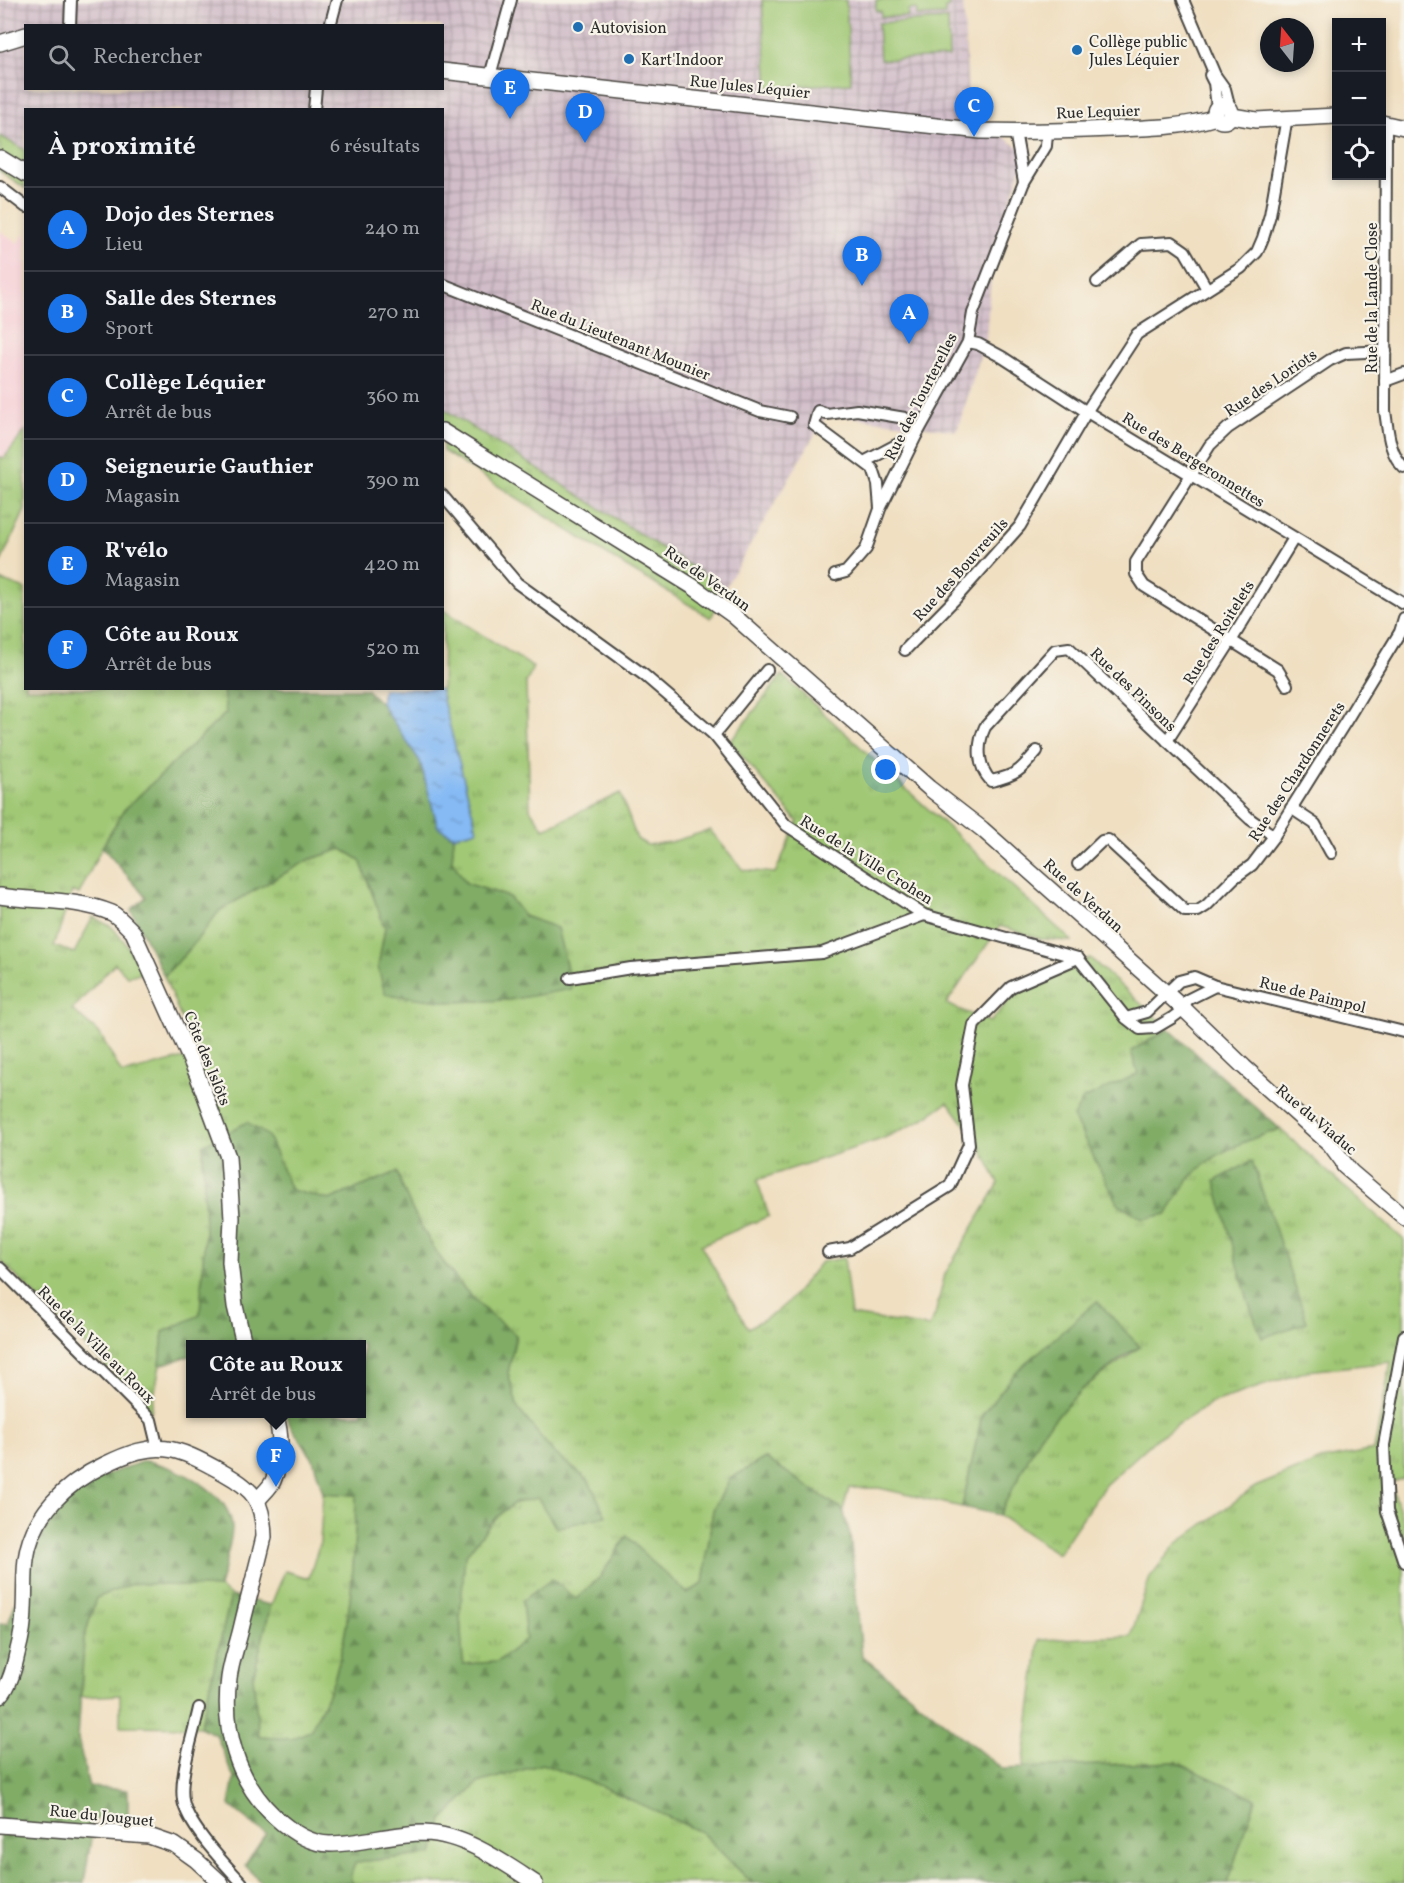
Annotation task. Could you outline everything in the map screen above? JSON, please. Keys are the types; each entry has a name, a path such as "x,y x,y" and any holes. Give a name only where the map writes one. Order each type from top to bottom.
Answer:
{"main road":[{"path":"0,44 24,36"},
{"name":"Rue Jules Léquier","path":"444,71 981,131"},
{"name":"Rue Lequier","path":"981,131 1047,132 1194,124 1224,112 1256,120 1332,116"},
{"path":"1386,124 1404,128"},
{"path":"2,159 24,173"},
{"name":"Rue de Verdun","path":"444,432 709,598 778,654 929,788 982,829 1180,1012"},
{"name":"Côte des Islôts","path":"0,896 74,903 114,914 133,932 190,1058 228,1157 232,1218 230,1262 235,1306 243,1340"},
{"name":"Rue du Viaduc","path":"1180,1012 1238,1075 1325,1152 1350,1170 1404,1217"},
{"path":"258,1500 273,1482 278,1464 281,1430 277,1418"},
{"path":"0,1696 14,1669 20,1643 24,1613 26,1558 35,1525 47,1507 99,1467 131,1452 174,1449 189,1454 228,1475 258,1500 264,1515 264,1537 229,1678 227,1712 233,1747 243,1773 260,1802 285,1827 327,1844 425,1833 451,1838 476,1848 535,1883"},
{"name":"Rue du Jouguet","path":"0,1824 149,1836 176,1845 220,1883"}],"street":[{"path":"70,24 71,0"},
{"path":"331,24 337,0"},
{"path":"490,76 512,0"},
{"path":"1180,0 1215,75 1225,89 1224,112"},
{"path":"314,108 316,90"},
{"name":"Rue des Bouvreuils","path":"905,650 956,598 1020,526 1087,412 1137,334 1241,268 1257,252 1278,181 1287,117"},
{"name":"Rue de la Lande Close","path":"1384,126 1385,411 1392,449 1398,463 1404,468"},
{"path":"1015,131 1024,182"},
{"name":"Rue des Tourterelles","path":"835,575 846,572 866,549 880,509 917,434 968,342 973,314 1024,182 1046,146 1047,132"},
{"path":"0,187 24,205"},
{"path":"1097,282 1141,244 1172,242 1185,251 1207,289"},
{"name":"Rue du Lieutenant Mounier","path":"444,285 760,411 789,417"},
{"name":"Rue des Bergeronnettes","path":"968,342 978,344 1002,357 1087,412 1404,604"},
{"name":"Rue des Loriots","path":"1287,685 1278,670 1144,586 1136,574 1136,562 1210,445 1228,428 1321,365 1346,353 1386,351"},
{"path":"1385,381 1404,374"},
{"path":"864,462 917,434 905,418 857,410 826,414 818,411 814,425 873,469 878,484 880,509"},
{"name":"Rue de la Ville Crohen","path":"444,500 517,583 644,675 714,735 786,825 924,915 1078,958"},
{"name":"Rue des Roitelets","path":"1167,741 1294,538"},
{"name":"Rue des Chardonnerets","path":"1078,864 1102,841 1108,840 1185,911 1198,911 1206,906 1234,878 1252,865 1274,836 1400,632 1404,619"},
{"name":"Rue des Pinsons","path":"1037,751 1019,772 1008,778 991,781 984,774 979,739 985,727 1038,666 1055,650 1069,648 1250,819 1274,836"},
{"path":"714,735 767,670"},
{"path":"1291,808 1315,824 1331,853"},
{"path":"570,978 631,968 822,953 924,915"},
{"path":"828,1252 850,1248 950,1186 969,1144 962,1085 974,1025 1011,987 1078,958 1126,1018 1140,1029 1155,1028 1180,1012 1187,1000 1215,986"},
{"name":"Rue de Paimpol","path":"1162,996 1179,981 1194,977 1215,986 1404,1032"},
{"path":"1126,1018 1147,1012 1162,996"},
{"name":"Rue de la Ville au Roux","path":"0,1268 152,1420 158,1449"},
{"path":"1404,1336 1384,1445 1388,1510 1404,1562"},
{"path":"199,1708 182,1782 183,1800 190,1820 242,1883"}],"shaded area":[{"path":"0,0 963,0 969,115 1027,152 993,250 986,338 957,431 827,414 725,588 444,409 444,108 24,108 24,149 0,136"},
{"path":"0,231 18,243 24,235 24,432 4,458 0,457"}],"green space":[{"path":"762,0 846,0 851,83 768,88"},
{"path":"876,0 948,0 949,7 945,8 945,15 917,16 917,9 908,10 908,16 881,17 881,11 876,11"},
{"path":"948,19 949,57 880,60 878,23"},
{"path":"0,136 24,149 24,187 0,171"},
{"path":"444,409 725,588 711,618 444,452"},
{"path":"24,432 24,512 0,564 0,457 4,458"},
{"path":"0,580 24,589 24,690 223,690 226,713 124,810 102,847 79,894 72,891 54,946 74,953 93,917 112,927 127,945 144,973 127,976 115,963 72,1010 100,1034 122,1074 196,1055 164,976 189,950 220,910 308,860 342,849 360,860 385,928 378,967 449,1002 508,1000 571,988 557,928 524,916 509,897 466,883 452,861 454,836 477,830 440,690 444,690 444,611 533,667 526,683 530,809 544,829 620,793 637,839 647,845 671,842 710,830 743,870 775,873 798,822 730,742 782,675 1072,941 1041,939 1000,926 946,1004 990,1022 1019,989 1090,958 1169,1029 1131,1051 1138,1074 1083,1099 1166,1214 1190,1178 1209,1161 1243,1142 1280,1129 1404,1240 1404,1478 1391,1483 1404,1524 1404,1883 1227,1883 1256,1800 1176,1762 1023,1768 1039,1640 1131,1636 1150,1577 1176,1544 1255,1487 1321,1460 1374,1450 1391,1362 1307,1371 1211,1403 1157,1438 1105,1485 1058,1554 999,1515 1041,1434 1081,1390 1140,1347 982,1415 962,1507 879,1488 849,1488 843,1510 765,1458 730,1479 713,1510 703,1584 687,1593 627,1536 600,1577 576,1599 522,1600 526,1639 497,1662 463,1664 460,1615 465,1556 494,1519 514,1503 589,1481 553,1452 518,1409 508,1373 516,1335 470,1295 444,1263 421,1227 397,1172 329,1200 291,1190 268,1137 203,1145 205,1229 200,1316 163,1332 160,1365 151,1412 0,1260","holes":["948,1102 976,1139 999,1183 945,1274 935,1315 929,1327 851,1315 844,1258 821,1262 790,1300 775,1313 748,1328 701,1245 769,1216 757,1180 882,1139 920,1121"]},
{"path":"223,690 367,690 381,703 420,761 438,827 454,836 452,861 466,883 509,897 524,916 557,928 572,989 508,1000 449,1002 385,994 378,967 385,928 360,860 342,849 308,860 220,910 189,950 164,976 131,910 146,897 102,847 124,810 226,713"},
{"path":"1169,1029 1280,1129 1243,1142 1209,1161 1190,1178 1167,1214 1143,1219 1117,1203 1073,1117 1083,1099 1138,1074 1131,1051"},
{"path":"247,1122 268,1136 291,1190 329,1200 397,1172 421,1227 444,1263 470,1295 516,1335 508,1373 518,1409 553,1452 589,1481 606,1516 556,1528 538,1498 514,1503 494,1519 465,1556 460,1615 463,1664 497,1662 526,1639 522,1601 552,1579 576,1599 600,1577 627,1536 687,1593 703,1584 713,1510 730,1479 765,1458 843,1510 850,1535 862,1656 1002,1769 1176,1762 1256,1799 1227,1883 752,1883 701,1832 601,1786 542,1764 478,1783 442,1820 433,1854 356,1862 350,1875 352,1883 261,1883 245,1865 266,1834 229,1805 234,1778 216,1735 200,1727 231,1596 271,1605 253,1677 259,1737 291,1739 310,1731 331,1687 346,1629 349,1607 356,1495 323,1493 313,1459 287,1418 366,1418 366,1340 186,1340 186,1357 160,1365 163,1332 200,1315 205,1229 203,1145"},
{"path":"1252,1161 1307,1322 1262,1338 1248,1301 1215,1181"},
{"path":"1097,1301 1140,1347 1127,1354 1081,1390 1041,1434 999,1515 962,1507 982,1415 1016,1372"},
{"path":"144,1461 185,1474 212,1492 222,1503 229,1515 232,1534 219,1588 134,1583 96,1598 84,1639 78,1739 89,1787 128,1790 128,1817 94,1820 84,1883 0,1883 0,1624 8,1623 39,1541 51,1520 79,1489 103,1476"},
{"path":"323,1493 356,1495 352,1584 346,1629 336,1672 310,1731 291,1739 259,1737 253,1677 271,1605 285,1571 309,1578 320,1542"},
{"path":"134,1583 219,1588 231,1596 200,1727 120,1726 120,1695 81,1697 84,1639 96,1598"},
{"path":"542,1764 601,1786 701,1832 752,1883 352,1883 350,1875 356,1862 433,1854 442,1820 478,1783"}],"water":[{"path":"383,690 440,690 477,830 454,836 438,827 420,761 381,703"}],"place":[{"name":"Autovision","path":"578,27"},
{"name":"Collège public Jules Léquier","path":"1077,50"},
{"name":"Kart'Indoor","path":"629,59"},
{"name":"R'vélo","path":"510,119"},
{"name":"Collège Léquier","path":"974,137"},
{"name":"Seigneurie Gauthier","path":"585,143"},
{"name":"Salle des Sternes","path":"862,286"},
{"name":"Dojo des Sternes","path":"909,344"},
{"name":"Côte au Roux","path":"276,1487"}]}
